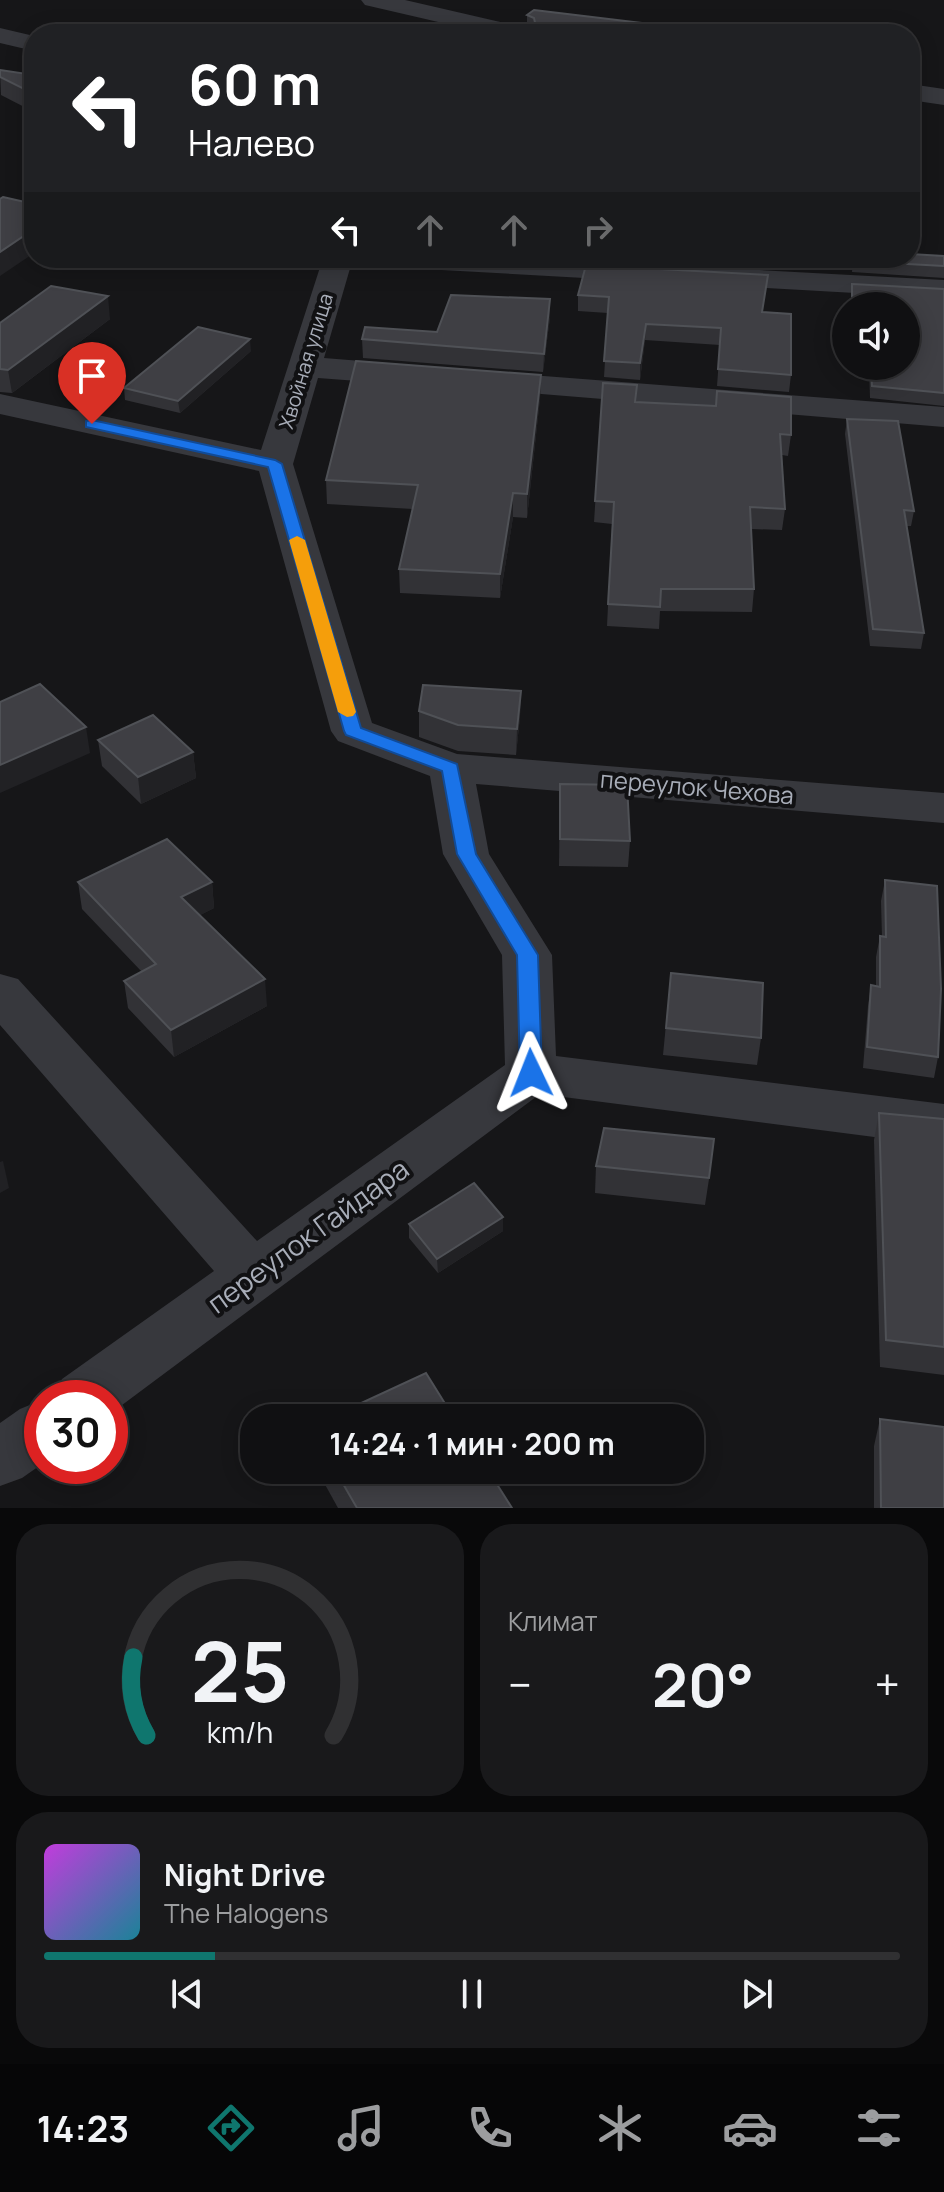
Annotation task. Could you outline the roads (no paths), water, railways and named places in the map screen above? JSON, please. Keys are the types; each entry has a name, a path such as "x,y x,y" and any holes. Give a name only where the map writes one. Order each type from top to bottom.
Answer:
{"street":[{"path":"373,0 477,24"},
{"path":"433,24 446,17"},
{"path":"0,35 24,41"},
{"path":"920,93 944,97"},
{"name":"Хвойная улица","path":"275,464 335,268"},
{"path":"549,268 944,289"},
{"path":"305,367 944,417"},
{"path":"0,404 275,464"},
{"name":"переулок Чехова","path":"275,464 353,731 451,768 944,808"},
{"path":"451,768 466,854 527,955 531,1073 944,1125"},
{"path":"0,992 254,1277"},
{"name":"переулок Гайдара","path":"109,1380 531,1073"},
{"path":"0,1458 24,1441"}]}
